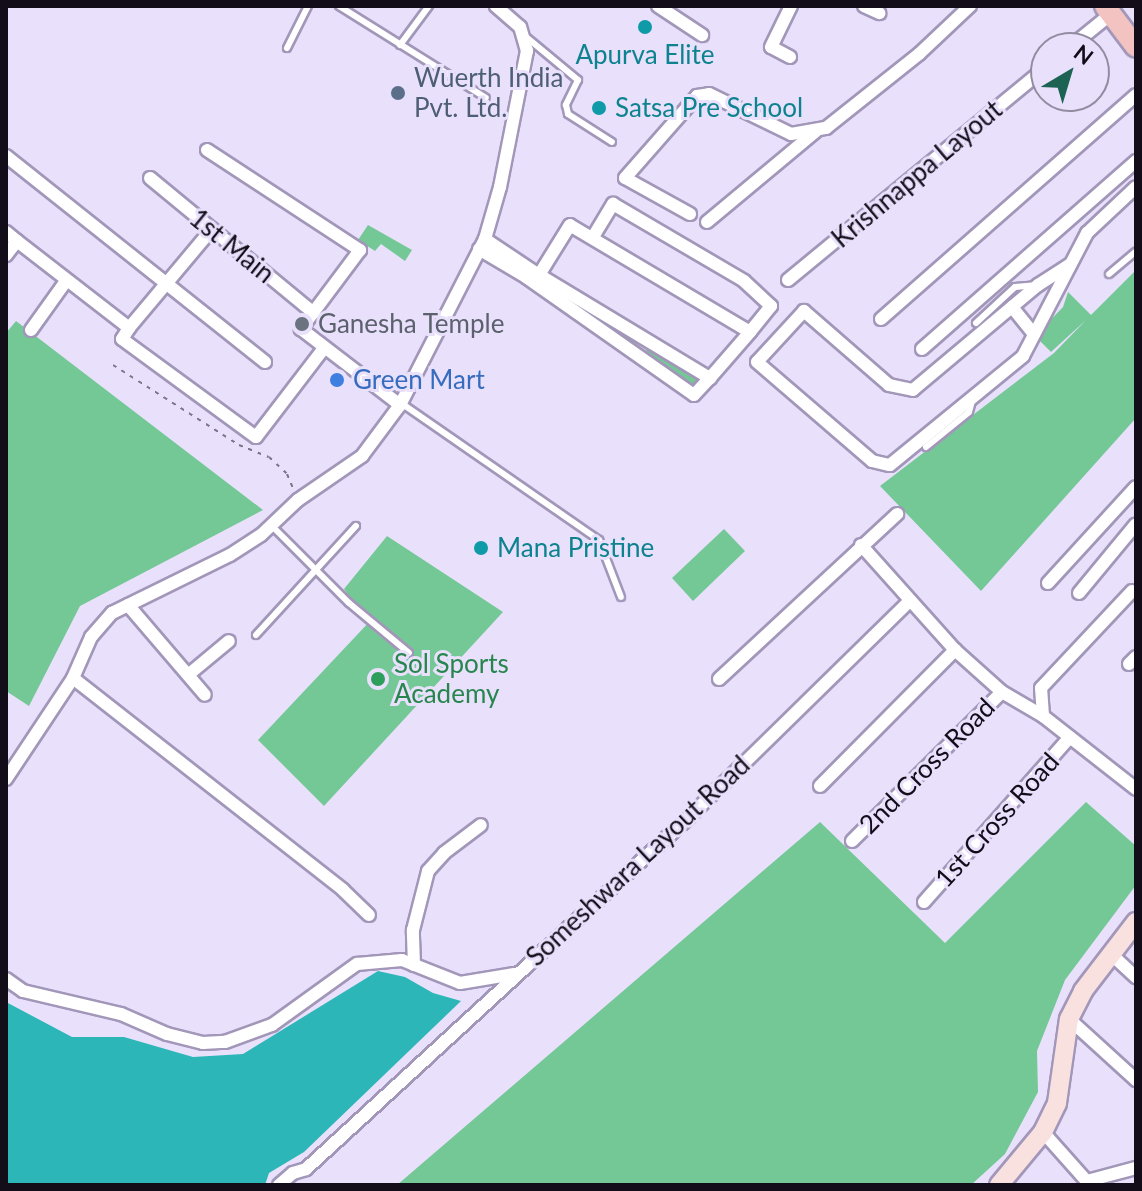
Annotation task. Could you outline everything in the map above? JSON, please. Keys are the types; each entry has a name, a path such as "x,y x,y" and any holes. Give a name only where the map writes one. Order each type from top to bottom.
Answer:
{"main road":[{"path":"1108,10 1136,47"},
{"path":"999,1185 1043,1132 1057,1103 1069,1019 1083,991 1136,922"}],"street":[{"path":"6,779 73,678 91,637 112,613 230,555 271,525 298,500 362,456 401,404 482,244 500,187 527,51 520,27 496,6"},
{"path":"658,6 702,35"},
{"path":"790,57 771,47 791,6"},
{"path":"864,6 879,13"},
{"path":"690,214 625,178 697,96 709,94 780,131 803,134 817,130 839,122 970,6"},
{"path":"1085,32 1108,10"},
{"name":"Krishnappa Layout","path":"788,280 1030,80"},
{"path":"881,319 1136,95"},
{"path":"707,222 817,130"},
{"path":"207,150 360,250 301,329 401,404"},
{"path":"6,156 265,362"},
{"path":"922,349 1136,161"},
{"name":"1st Main","path":"150,178 314,313"},
{"path":"1069,265 1038,285 913,390 889,385 804,311 757,362 872,461 890,465 1023,356 1091,228 1136,187"},
{"path":"532,273 694,395 771,306 744,281 613,204 593,237"},
{"path":"532,273 570,225 750,332"},
{"path":"212,229 122,339 256,437 324,348"},
{"path":"6,255 11,236 129,328"},
{"path":"482,244 710,378"},
{"path":"31,330 66,281"},
{"path":"1012,307 1034,334"},
{"path":"1048,583 1133,496"},
{"path":"719,679 897,514"},
{"path":"1079,593 1136,524"},
{"path":"861,545 955,650 1002,692 1043,716 1136,789"},
{"path":"1043,716 1041,688 1132,591"},
{"name":"Someshwara Layout Road","path":"6,979 23,991 121,1014 167,1034 203,1043 225,1042 272,1025 357,964 392,960 460,983 517,973 686,820 910,601"},
{"path":"128,605 205,695"},
{"path":"188,675 229,641"},
{"path":"820,786 955,650"},
{"path":"73,678 343,890 369,915"},
{"name":"2nd Cross Road","path":"852,841 1002,692"},
{"name":"1st Cross Road","path":"924,902 1070,737"},
{"path":"414,965 413,930 428,871 444,853 481,825"},
{"path":"1111,954 1136,977"},
{"path":"279,1185 293,1173 306,1169 517,973"},
{"path":"1069,1019 1136,1080"},
{"path":"1043,1132 1088,1183 1136,1168"}],"lane":[{"path":"287,48 308,6"},
{"path":"339,6 486,98"},
{"path":"400,45 429,6"},
{"path":"525,36 578,80 566,105 568,114 612,142"},
{"path":"1109,274 1136,251"},
{"path":"976,323 1015,287 1038,285"},
{"path":"926,447 969,412 973,397"},
{"path":"401,404 599,540 621,597"},
{"path":"271,525 315,571 409,653"},
{"path":"256,635 356,526"}],"path":[{"path":"113,365 239,445 269,457 287,474 298,500"}],"shaded area":[{"path":"368,225 412,250 405,261 381,244 375,251 358,240"},
{"path":"1136,270 1136,418 981,591 880,486 1054,353 1086,320 1051,352 1035,336 1063,307 1068,292 1091,315"},
{"path":"16,321 263,510 80,606 29,706 6,691 6,333"},
{"path":"650,344 702,376 693,388 644,354"},
{"path":"724,529 745,551 693,601 672,578"},
{"name":"Sol Sports Academy","path":"387,536 503,612 324,806 258,740 372,619 358,609 344,589"},
{"path":"1086,802 1136,846 1136,885 1065,980 1037,1051 1038,1092 1005,1154 971,1185 397,1185 820,822 945,943"},
{"path":"378,971 405,977 433,993 461,1001 304,1152 269,1173 265,1185 6,1185 6,1002 72,1037 124,1037 193,1057 243,1054"}],"place":[{"name":"Apurva Elite","path":"645,27"},
{"name":"Wuerth India Pvt. Ltd.","path":"398,93"},
{"name":"Satsa Pre School","path":"599,108"},
{"name":"Ganesha Temple","path":"302,324"},
{"name":"Green Mart","path":"337,380"},
{"name":"Mana Pristine","path":"481,548"},
{"name":"Sol Sports Academy","path":"378,679"}]}
